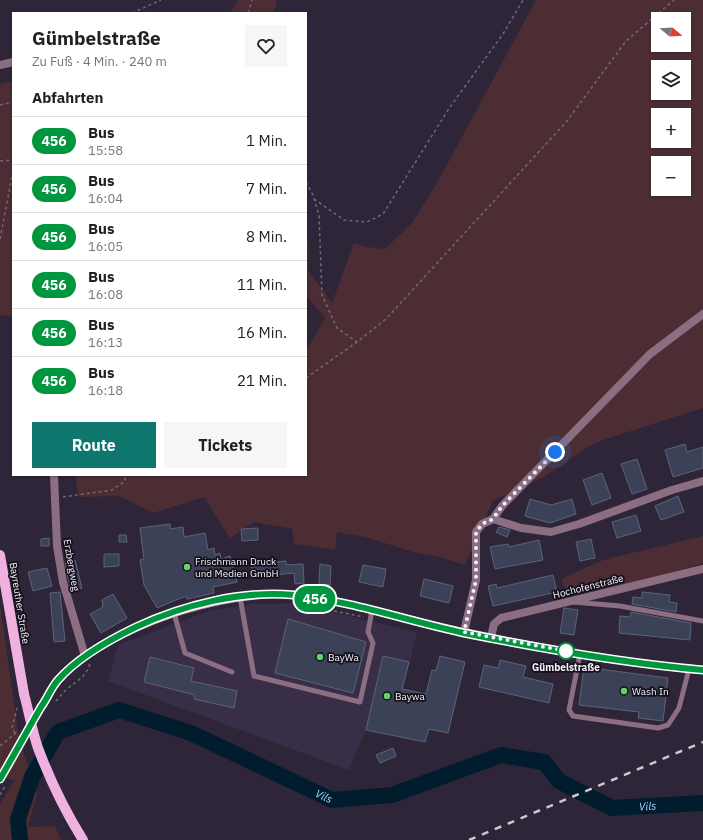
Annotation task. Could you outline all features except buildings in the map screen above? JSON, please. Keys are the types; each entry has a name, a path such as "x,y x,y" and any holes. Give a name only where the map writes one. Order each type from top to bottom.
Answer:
{"main road":[{"name":"Bayreuther Straße","path":"0,555 16,655 24,694 38,746 58,795 83,840"},
{"path":"0,779 57,680 85,656 124,633 148,622 218,600 269,594 295,595 371,615 491,638 580,654 703,670"}],"street":[{"path":"0,65 12,62"},
{"path":"464,632 476,580 476,532 482,524 493,519 502,506 650,354 703,314"},
{"name":"Erzbergweg","path":"54,476 57,546 63,582 85,656"},
{"path":"493,519 521,528 551,532 579,524 672,490 703,481"},
{"name":"Hochofenstraße","path":"491,638 494,624 501,618 703,569"}],"lane":[{"path":"240,597 254,676 360,702 373,643 368,632 371,615"},
{"path":"568,602 620,606 703,621"},
{"path":"174,613 185,654 232,672"},
{"path":"580,654 569,710 573,716 658,728 668,725 679,708 689,669"}],"path":[{"path":"134,12 161,0"},
{"path":"248,12 252,0"},
{"path":"314,199 344,220 367,222 383,214 450,107 503,34 523,0"},
{"path":"307,377 357,342 386,319 567,121 626,41 674,0"},
{"path":"0,105 12,102"},
{"path":"0,161 12,160"},
{"path":"0,239 12,176"},
{"path":"307,184 319,215 322,295 337,328 357,342"},
{"path":"56,498 112,490 126,481 125,476"},
{"path":"334,611 371,615"},
{"path":"0,746 15,733"}],"shaded area":[{"path":"238,0 276,0 277,4 273,12 231,12"},
{"path":"536,0 703,0 703,408 606,439 589,446 547,475 493,501 465,565 439,557 413,552 369,538 337,532 335,550 294,544 292,529 254,522 230,538 204,497 153,513 119,496 79,497 75,476 307,476 307,349 325,318 307,296 307,236 309,248 308,270 332,303 354,243 367,247 385,249 411,224 436,185"},
{"path":"12,81 12,317 0,315 0,84"},
{"path":"703,536 703,563 643,581 568,595 561,579 603,560"},
{"name":"BayWa","path":"294,603 417,632 392,736 366,730 349,770 108,681 118,645 209,611 251,604"},
{"path":"0,605 19,738 37,794 28,827 55,826 61,840 0,840 0,804 14,781 0,775"}],"waterway":[{"name":"Vils","path":"20,840 18,819 32,777 58,732 119,710 191,733 332,800 392,795 501,755 544,762 559,781 612,808 703,803"}],"railway":[{"path":"469,840 703,742"}],"bus line":[{"name":"456","path":"0,779 57,680 85,656 124,633 148,622 218,600 269,594 295,595 372,610 491,638 580,654 703,670"}],"place":[{"name":"Frischmann Druck und Medien GmbH","path":"187,567"},
{"name":"Gümbelstraße","path":"566,651"},
{"name":"BayWa","path":"320,657"},
{"name":"Wash In","path":"624,691"},
{"name":"Baywa","path":"387,696"}],"route":[{"path":"555,452 502,506 493,519 482,524 476,532 476,580 464,632 566,651"}]}
